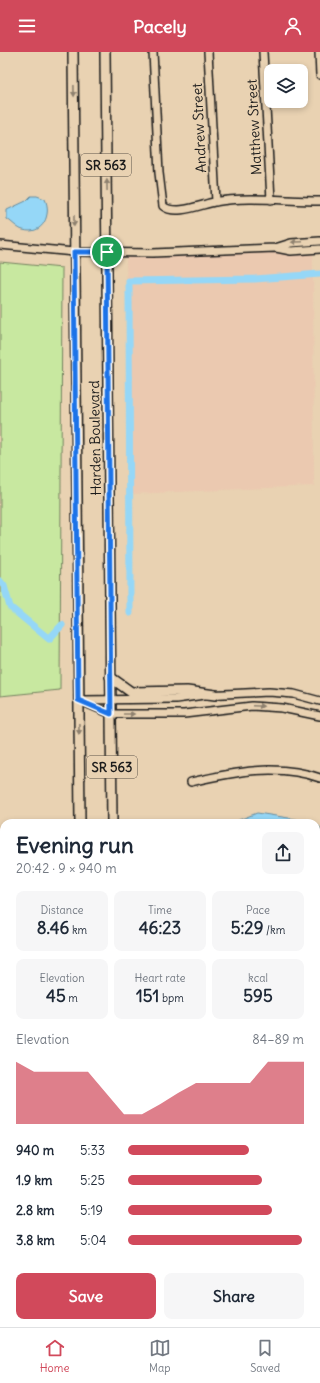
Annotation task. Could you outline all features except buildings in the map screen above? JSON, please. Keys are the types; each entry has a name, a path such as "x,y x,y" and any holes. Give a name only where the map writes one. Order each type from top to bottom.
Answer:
{"main road":[{"name":"Harden Boulevard","path":"73,52 80,819"},
{"name":"Harden Boulevard","path":"105,52 112,819"},
{"path":"110,678 132,692 187,691 215,694"}],"street":[{"path":"153,52 159,166 163,206 171,210 176,210 216,202 271,200 320,201"},
{"name":"Andrew Street","path":"208,52 216,202"},
{"name":"Matthew Street","path":"263,52 271,200"},
{"path":"318,52 320,75"},
{"path":"276,248 291,243 320,241"},
{"path":"0,245 74,252 161,253 276,248 291,251 320,249"},
{"path":"78,700 176,699 215,694 281,692 320,701"},
{"path":"78,700 111,714 184,714 252,706 282,708 320,716"},
{"path":"191,782 239,772 269,770 301,773 320,778"}],"shaded area":[{"path":"273,252 292,255 313,253 314,486 131,494 126,257"}],"green space":[{"path":"0,262 62,268 60,690 0,696"}],"water":[{"path":"31,196 37,196 45,199 47,211 41,227 30,231 17,227 7,219 7,210 26,201"},
{"path":"257,813 295,819 241,819"}],"waterway":[{"path":"130,613 129,281 255,279 320,274"},
{"path":"0,581 4,586 10,607 49,639 62,625"}],"route":[{"path":"74,252 107,252 110,700 111,714 78,700 78,493 74,252"}]}
